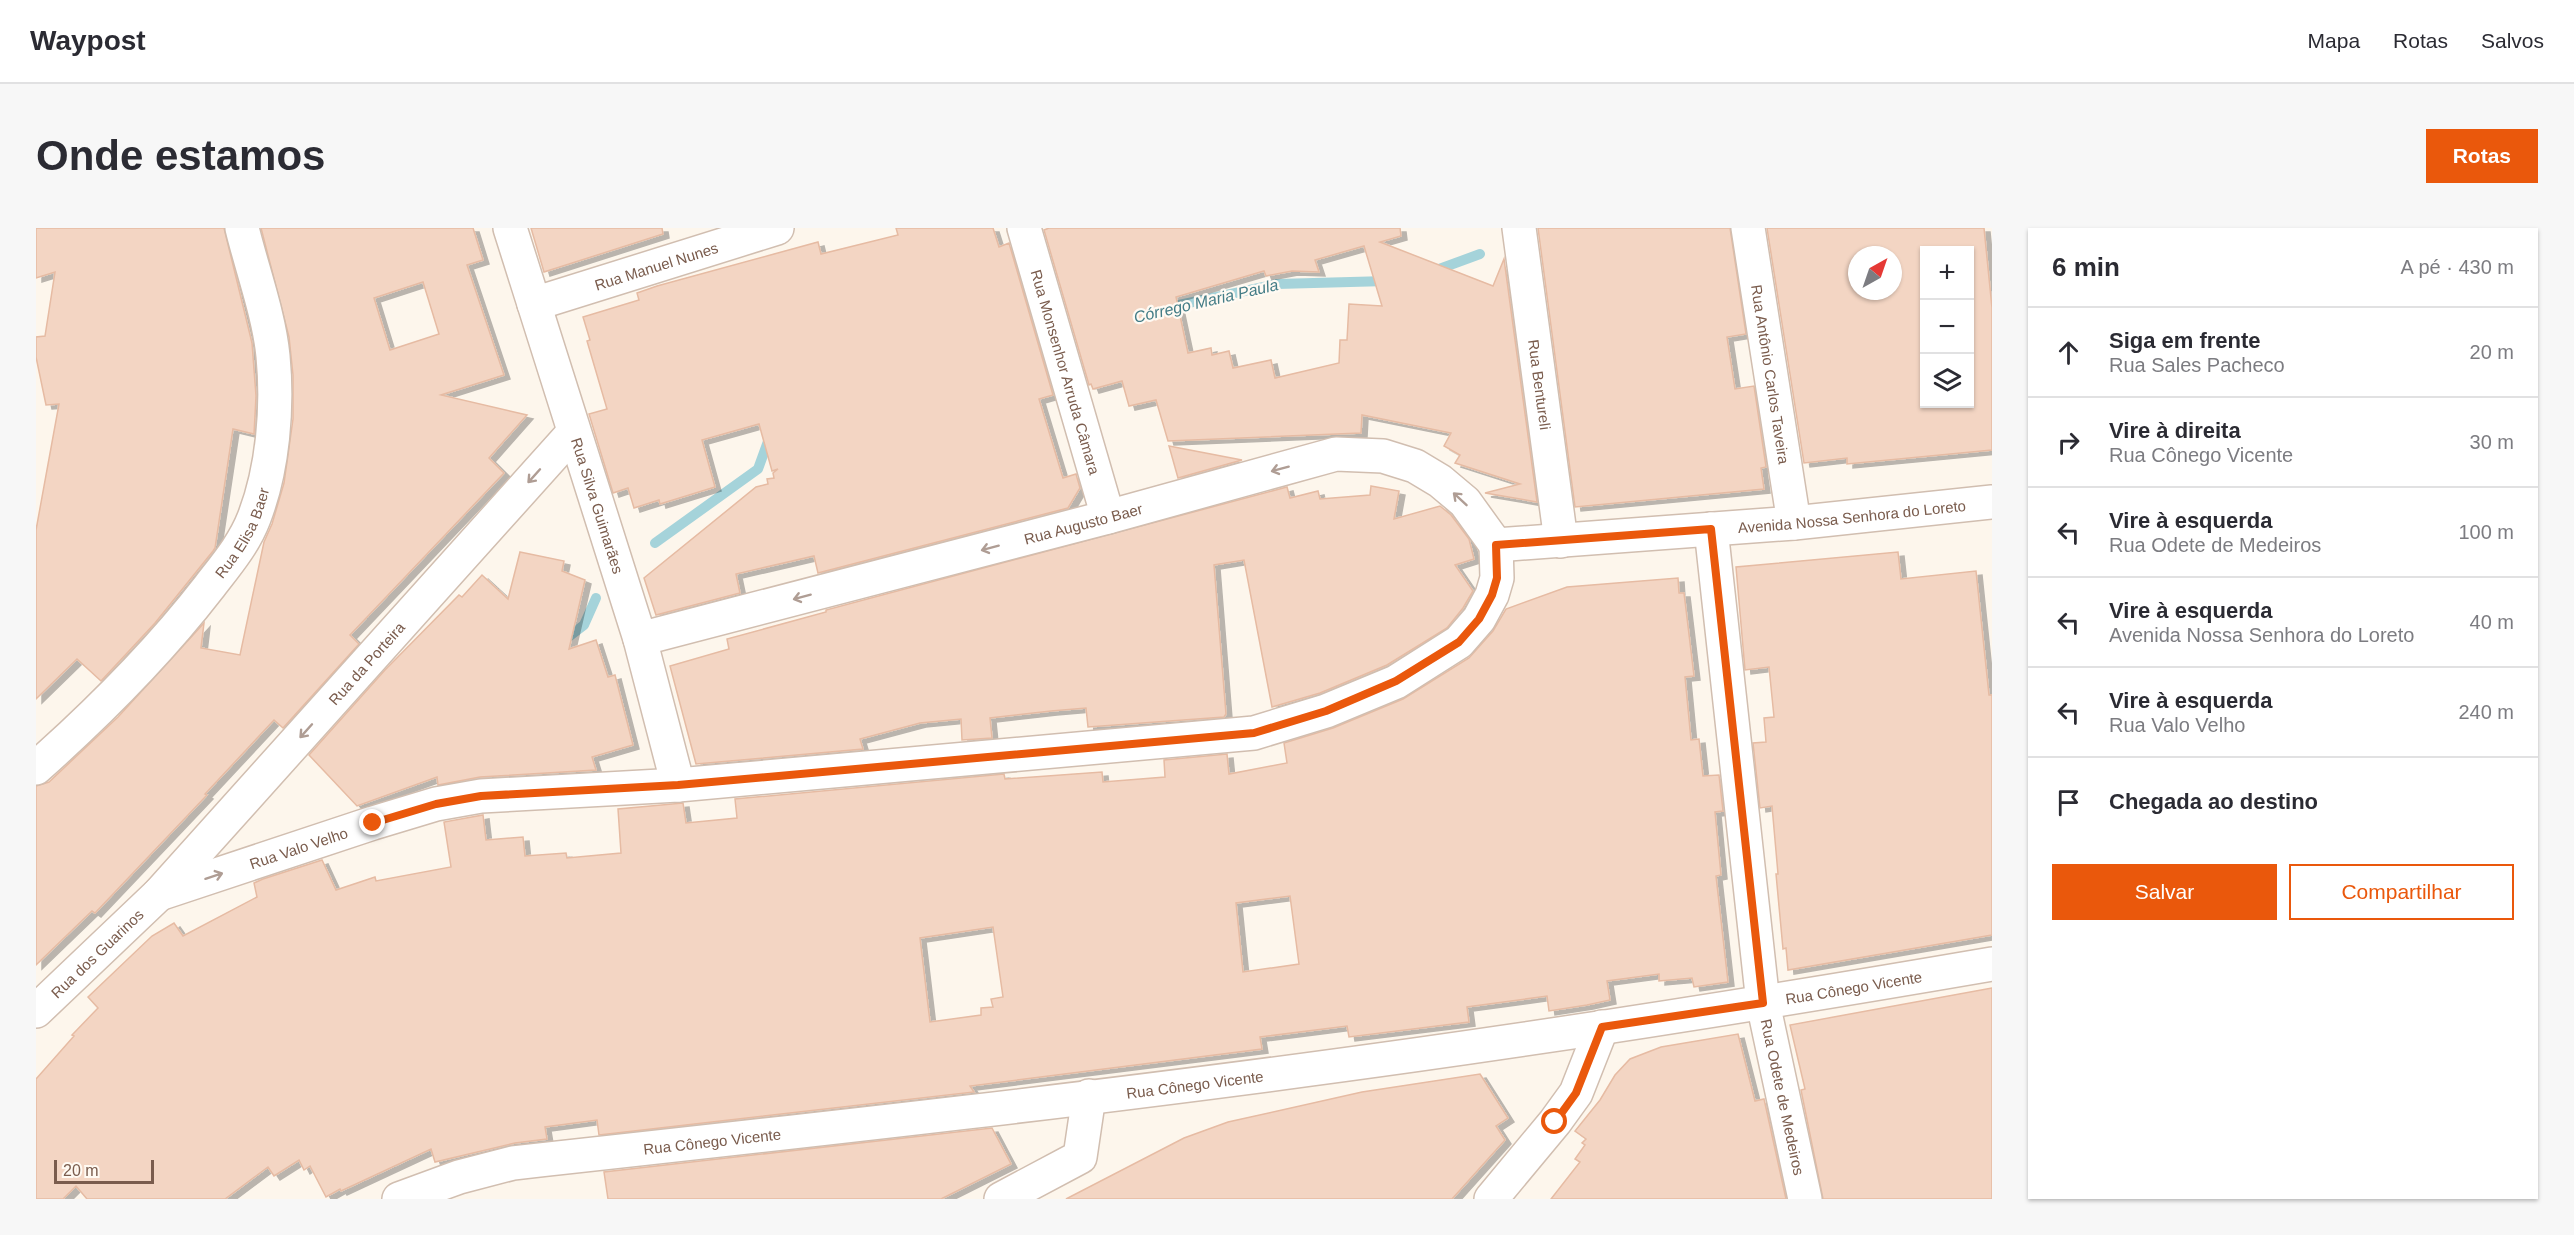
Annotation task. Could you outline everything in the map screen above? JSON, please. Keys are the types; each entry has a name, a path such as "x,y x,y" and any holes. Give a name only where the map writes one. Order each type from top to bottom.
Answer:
{"street":[{"name":"Rua Elisa Baer","path":"36,768 90,720 180,624 243,543 255,518 267,472 275,383 269,334 242,228"},
{"name":"Rua Silva Guimarães","path":"510,228 640,639 678,785"},
{"name":"Rua Manuel Nunes","path":"534,304 777,228"},
{"name":"Rua Monsenhor Arruda Câmara","path":"1024,228 1108,517"},
{"name":"Rua Bentureli","path":"1519,228 1561,541"},
{"name":"Rua Antônio Carlos Taveira","path":"1748,228 1794,522"},
{"name":"Rua da Porteira","path":"159,894 573,433"},
{"name":"Rua Augusto Baer","path":"640,639 1108,517 1335,454 1383,456 1414,466 1440,481 1465,502 1496,545"},
{"name":"Avenida Nossa Senhora do Loreto","path":"1496,545 1794,522 1992,502"},
{"name":"Rua Odete de Medeiros","path":"1711,529 1763,1003 1805,1199"},
{"name":"Rua Valo Velho","path":"159,894 436,804 481,796 678,785 1254,733 1326,711 1396,681 1459,642 1479,619 1492,595 1497,578 1496,545"},
{"name":"Rua dos Guarinos","path":"36,1011 159,894"},
{"name":"Rua Cônego Vicente","path":"399,1199 459,1177 513,1163 858,1125 1412,1055 1763,1003 1992,964"},
{"path":"1491,1199 1576,1093 1602,1027"},
{"path":"1001,1199 1080,1157 1089,1096"}],"building":[{"path":"36,228 224,228 252,343 256,396 254,434 233,429 213,551 155,623 101,681 77,659 36,699 36,530 59,404 46,405 36,357 36,337 45,336 55,272 36,278"},
{"path":"261,228 473,228 483,260 467,265 504,375 441,395 527,415 489,458 504,473 350,635 359,644 283,728 274,720 205,794 207,795 95,913 92,911 36,965 36,786 49,782 118,717 204,623 201,648 240,655 264,542 284,483 293,419 293,375 289,337","holes":["423,282 439,334 390,350 374,298"]},
{"path":"531,228 662,228 663,234 544,272"},
{"path":"896,228 993,228 999,247 1009,243 1053,395 1039,399 1063,478 1076,474 1080,488 1068,508 818,573 814,556 736,574 740,593 656,615 644,578 756,487 768,484 767,479 774,478 773,473 778,469 772,471 759,424 702,440 715,487 660,504 659,500 634,508 628,488 613,493 589,414 607,409 587,341 590,340 583,317 639,300 637,293 657,286 818,242 821,254 898,235"},
{"path":"1049,228 1400,228 1401,236 1380,242 1493,286 1504,259 1537,502 1485,493 1520,484 1455,463 1460,455 1444,446 1451,433 1362,415 1361,433 1168,441 1156,400 1129,406 1122,381 1093,389 1091,384 1089,385 1044,230","holes":["1364,246 1382,306 1349,304 1347,340 1340,340 1339,363 1275,378 1271,360 1233,368 1229,351 1212,355 1211,348 1188,353 1176,297 1264,271 1266,276 1292,271 1319,272 1315,260"]},
{"path":"1538,228 1730,228 1746,334 1727,337 1735,389 1754,386 1766,467 1761,468 1764,489 1575,507"},
{"path":"1767,228 1984,228 1992,308 1992,450 1847,464 1847,458 1804,463"},
{"path":"1169,446 1242,460 1178,478"},
{"path":"1371,486 1399,491 1394,519 1440,506 1451,515 1469,539 1474,559 1455,565 1473,591 1447,628 1387,665 1320,693 1272,707 1244,560 1214,565 1226,714 1224,717 1088,727 1086,708 1051,711 990,718 992,738 962,740 961,719 920,723 860,739 863,749 696,764 670,666 729,649 727,639 826,612 826,610 1287,487 1290,498 1318,491 1320,499 1370,495"},
{"path":"520,552 564,561 562,571 585,580 569,649 596,640 608,677 615,675 633,745 592,757 596,770 480,777 438,785 437,777 357,806 309,755 385,670 459,595 462,597 482,575 508,599"},
{"path":"1898,552 1901,579 1976,571 1989,695 1992,695 1992,935 1788,970 1786,948 1783,949 1772,806 1760,808 1753,743 1766,742 1764,718 1774,717 1769,667 1745,670 1736,567"},
{"path":"1678,578 1679,593 1684,593 1694,676 1685,677 1691,740 1699,739 1703,776 1719,775 1723,811 1715,812 1721,875 1716,876 1728,982 1694,987 1692,978 1659,981 1659,974 1607,981 1610,1000 1587,1005 1549,1011 1547,996 1467,1007 1469,1022 1349,1037 1347,1026 1260,1037 1262,1049 970,1086 974,1092 599,1135 597,1120 545,1127 547,1139 515,1143 435,1162 431,1149 326,1197 310,1166 304,1170 299,1160 274,1176 268,1167 225,1199 87,1199 76,1186 63,1199 36,1199 36,1079 74,1036 72,1035 98,1008 88,997 152,936 174,923 183,936 257,897 254,883 263,879 322,860 336,890 375,877 376,881 451,867 444,822 483,815 486,840 523,837 525,856 566,853 567,858 621,853 618,809 683,803 686,823 737,818 735,799 1004,774 1005,779 1102,772 1103,782 1165,777 1164,760 1227,754 1229,774 1287,763 1284,743 1333,728 1403,699 1469,658 1493,631 1506,609 1567,587","holes":["1290,896 1299,964 1243,972 1236,903","993,927 1003,997 991,999 993,1007 981,1008 981,1015 930,1022 920,938"]},
{"path":"1992,988 1992,1199 1823,1199 1801,1090 1805,1089 1790,1025"},
{"path":"1738,1034 1755,1101 1764,1099 1786,1199 1551,1199 1580,1162 1575,1159 1585,1145 1582,1143 1586,1139 1575,1131 1600,1100 1615,1075 1630,1059 1661,1047"},
{"path":"1480,1074 1508,1118 1496,1126 1505,1140 1452,1199 1066,1199 1184,1138 1228,1122 1362,1092"},
{"path":"992,1128 1011,1164 941,1199 608,1199 604,1172"}],"waterway":[{"name":"Córrego Maria Paula","path":"1431,272 1480,254"},
{"name":"Córrego Maria Paula","path":"1165,308 1277,284 1387,281"},
{"name":"Córrego Maria Paula","path":"655,543 758,469 770,436"},
{"name":"Córrego Maria Paula","path":"563,641 584,625 596,598"}],"route":[{"path":"373,823 436,804 481,796 566,789 678,785 1254,733 1326,711 1396,681 1459,642 1479,619 1492,595 1497,578 1496,545 1711,529 1763,1003 1602,1027 1576,1093 1555,1122"}]}
